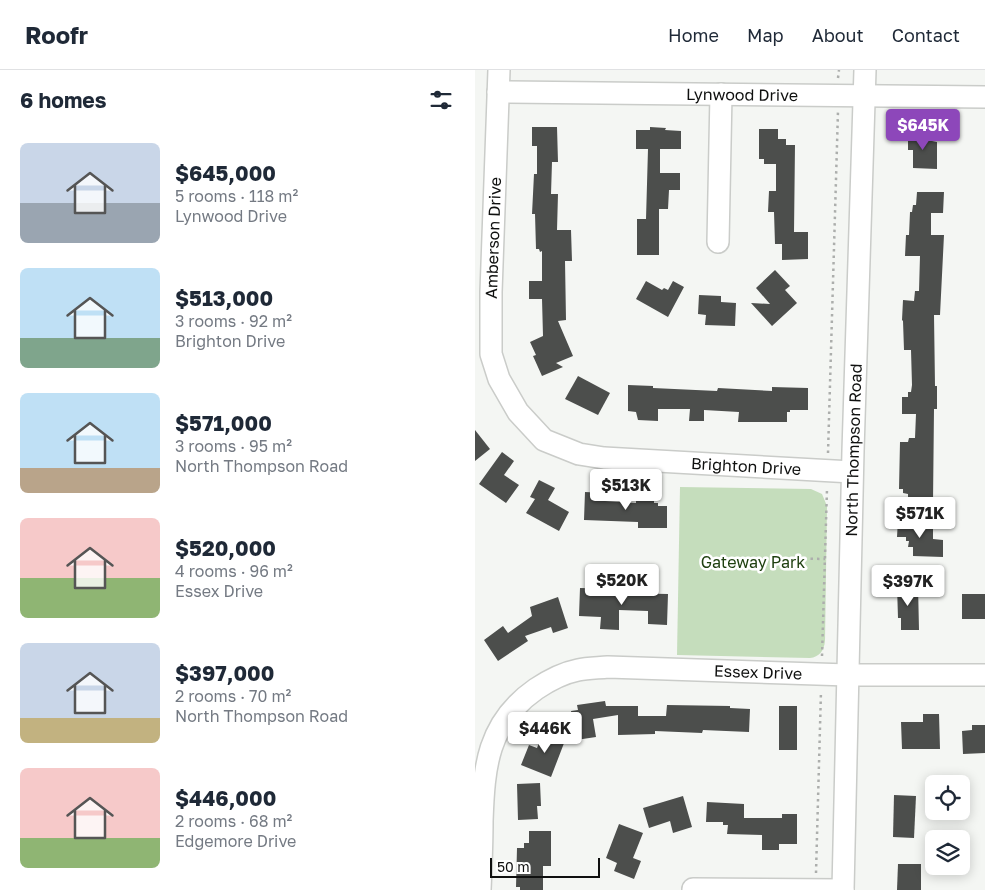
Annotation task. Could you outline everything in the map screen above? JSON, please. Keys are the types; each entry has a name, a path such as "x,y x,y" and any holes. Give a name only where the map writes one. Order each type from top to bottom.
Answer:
{"street":[{"name":"Amberson Drive","path":"499,70 491,292 491,354 499,379 512,402"},
{"name":"North Thompson Road","path":"843,890 852,472 865,70"},
{"name":"Lynwood Drive","path":"498,92 985,97"},
{"path":"718,242 721,94"},
{"name":"Brighton Drive","path":"512,402 518,412 545,440 579,454 604,458 852,472"},
{"name":"Essex Drive","path":"481,890 483,796 486,764 502,723 525,697 548,681 577,670 608,668 849,675 985,675"},
{"path":"693,889 843,890"}],"path":[{"path":"778,558 825,559"}],"green space":[{"name":"Gateway Park","path":"680,487 811,489 822,494 827,506 825,641 822,651 818,655 810,658 677,655"}],"building":[{"path":"532,127 557,127 558,162 552,162 551,194 558,194 557,230 571,230 572,261 565,261 566,320 558,321 573,356 556,363 563,367 542,376 533,356 536,355 530,342 543,336 542,299 529,299 529,281 542,281 542,251 540,252 539,249 536,249 535,214 532,214 534,174 537,174 537,146 532,146"},
{"path":"650,127 681,131 681,149 660,149 660,173 680,173 680,190 669,190 668,209 659,209 659,255 637,255 637,219 646,219 648,149 636,149 636,130 650,130"},
{"path":"759,129 778,129 778,139 786,139 786,145 795,145 794,232 808,232 808,259 782,260 782,244 775,244 774,212 768,212 769,191 776,191 776,164 764,164 764,159 759,159"},
{"path":"908,133 928,133 927,140 937,142 937,169 913,168 913,150 908,150"},
{"path":"917,192 944,192 943,213 931,213 931,235 944,235 940,315 934,315 937,409 934,409 933,502 908,501 908,494 903,493 903,489 899,489 900,442 908,442 909,438 915,438 916,414 902,414 902,397 908,397 908,392 911,392 912,385 911,350 904,350 902,320 903,300 914,301 915,291 919,291 920,256 905,256 906,235 909,235 910,212 912,212 913,205 916,205"},
{"path":"775,270 790,286 785,290 797,303 772,326 751,303 770,304 756,288"},
{"path":"646,281 662,290 664,288 668,290 673,281 684,287 668,317 636,299"},
{"path":"699,295 721,296 721,302 736,303 735,326 705,325 706,315 698,314"},
{"path":"578,376 610,393 598,415 565,399"},
{"path":"628,385 717,391 718,388 772,391 772,387 808,388 808,410 790,410 790,412 787,412 787,422 738,422 739,412 704,410 704,421 689,421 690,409 658,409 658,421 638,420 636,412 628,411"},
{"path":"475,430 490,449 475,461"},
{"path":"502,452 514,461 504,475 519,485 506,503 479,484"},
{"path":"539,480 555,488 548,500 569,512 559,531 526,513 535,499 530,497"},
{"path":"585,492 605,493 605,501 636,503 636,494 654,494 654,503 658,503 658,506 667,506 667,528 638,528 638,522 584,520"},
{"path":"898,519 916,520 916,527 933,527 933,539 943,540 943,557 913,556 913,547 908,547 909,541 906,541 906,537 897,537"},
{"path":"918,585 919,630 901,630 901,618 898,618 897,586"},
{"path":"580,588 620,589 620,593 668,594 667,625 648,624 648,611 619,610 619,630 600,629 601,617 579,616"},
{"path":"962,594 985,594 985,619 962,619"},
{"path":"558,597 568,628 553,633 551,627 525,636 528,641 498,661 484,640 503,626 508,633 532,616 530,607"},
{"path":"605,701 606,706 638,706 638,716 666,716 667,705 730,706 730,708 750,709 749,732 703,730 702,733 655,731 655,734 618,735 618,715 593,719 596,737 576,740 571,711 578,710 577,705"},
{"path":"779,706 797,706 797,750 779,750"},
{"path":"923,714 939,714 940,749 902,749 901,722 923,722"},
{"path":"972,725 985,725 985,753 963,754 962,731 972,730"},
{"path":"547,730 566,738 551,777 521,765 529,745 537,748"},
{"path":"540,783 541,806 537,806 538,819 518,820 517,784"},
{"path":"894,795 916,796 914,838 893,837"},
{"path":"683,796 692,827 673,833 670,821 649,828 643,808"},
{"path":"707,802 744,804 744,818 782,818 782,814 797,814 797,844 779,844 779,850 762,850 762,835 727,834 728,825 723,825 723,822 706,822"},
{"path":"619,824 643,833 633,858 641,861 634,879 614,871 617,863 606,858"},
{"path":"529,831 551,831 551,866 543,866 543,890 520,890 520,887 516,887 517,848 524,848 524,843 529,843"},
{"path":"898,864 921,864 921,890 897,890"}]}
